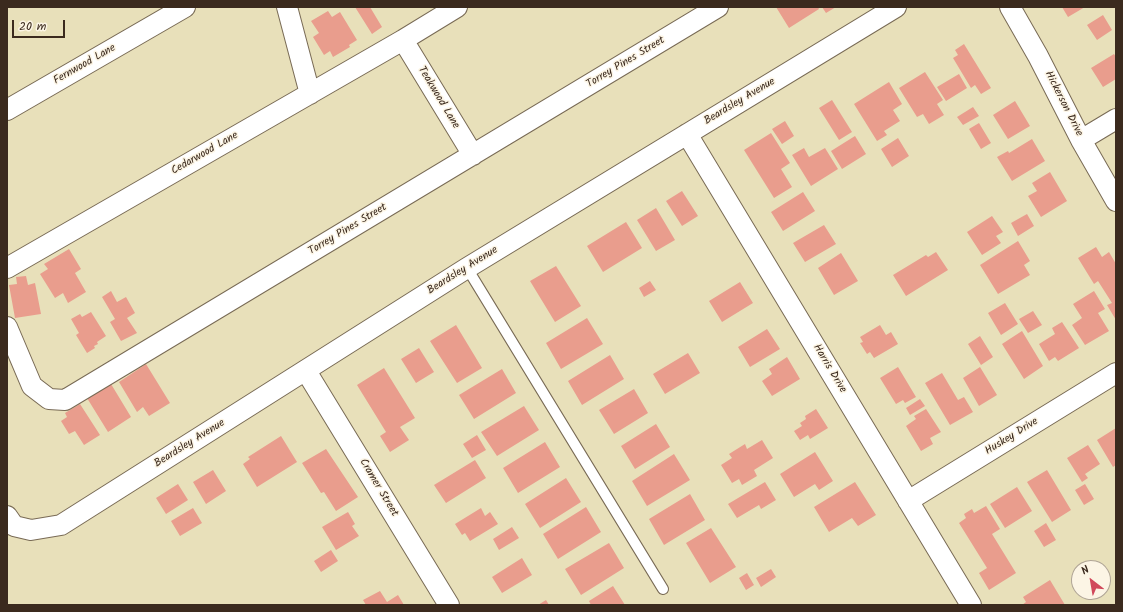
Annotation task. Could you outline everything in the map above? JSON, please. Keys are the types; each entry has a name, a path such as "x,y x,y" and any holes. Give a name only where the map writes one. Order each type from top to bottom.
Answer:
{"street":[{"name":"Fernwood Lane","path":"7,110 185,7"},
{"path":"287,7 310,94"},
{"name":"Cedarwood Lane","path":"7,268 310,94 457,7"},
{"name":"Torrey Pines Street","path":"7,327 32,386 49,399 65,400 718,7"},
{"name":"Beardsley Avenue","path":"7,516 14,526 31,530 61,525 306,371 466,268 896,7"},
{"name":"Hickerson Drive","path":"1010,7 1038,56 1081,140 1116,201"},
{"name":"Teakwood Lane","path":"403,40 473,155"},
{"path":"1081,140 1116,119"},
{"name":"Harris Drive","path":"687,134 971,605"},
{"name":"Cramer Street","path":"306,371 449,605"},
{"name":"Huskey Drive","path":"908,501 1116,373"}],"lane":[{"path":"466,268 663,589"}],"building":[{"path":"355,7 370,7 382,27 372,34"},
{"path":"776,7 818,7 819,9 789,28"},
{"path":"822,7 836,7 826,13"},
{"path":"1062,7 1085,7 1068,17"},
{"path":"328,11 332,17 340,12 357,40 349,45 350,47 333,57 330,51 324,55 313,37 319,33 311,21"},
{"path":"1103,15 1112,30 1097,40 1087,25"},
{"path":"964,44 991,88 981,94 975,85 971,88 953,58 958,55 955,50"},
{"path":"1114,54 1116,57 1116,79 1103,87 1091,68"},
{"path":"925,72 943,100 937,104 944,115 929,124 923,114 917,117 899,88"},
{"path":"959,74 967,88 946,101 937,87"},
{"path":"889,82 902,104 893,110 900,121 884,131 887,135 877,141 854,104"},
{"path":"832,100 852,132 839,140 819,108"},
{"path":"1015,101 1030,126 1008,139 993,115"},
{"path":"973,107 979,116 963,125 957,117"},
{"path":"785,121 794,136 782,144 772,129"},
{"path":"979,123 991,143 981,149 969,129"},
{"path":"771,133 790,163 781,169 792,187 774,198 744,150"},
{"path":"855,136 866,154 842,169 831,151"},
{"path":"898,138 909,156 892,167 881,149"},
{"path":"1032,139 1045,161 1012,181 997,157 1008,151 1009,153"},
{"path":"804,148 809,157 825,148 838,169 811,186 792,155"},
{"path":"1050,172 1067,201 1041,217 1028,196 1037,191 1032,183"},
{"path":"682,191 698,216 682,226 666,201"},
{"path":"803,192 815,211 783,231 771,212"},
{"path":"656,208 675,240 656,251 637,220"},
{"path":"1027,214 1034,226 1018,236 1011,223"},
{"path":"992,216 1003,232 996,236 1001,243 982,255 967,232"},
{"path":"626,222 642,248 603,272 587,246"},
{"path":"824,225 836,244 805,262 793,243"},
{"path":"1018,241 1030,261 1024,265 1030,275 998,294 980,265"},
{"path":"1096,247 1102,257 1109,252 1116,264 1116,320 1107,305 1112,303 1098,281 1094,284 1078,258"},
{"path":"69,249 81,269 75,273 86,292 68,303 63,293 55,298 40,274 48,269 44,264"},
{"path":"936,252 948,270 906,296 893,275 926,255 928,257"},
{"path":"841,253 858,281 834,295 818,268"},
{"path":"556,266 581,306 555,322 530,281"},
{"path":"26,276 28,285 35,283 41,314 15,318 9,285 17,284 16,277"},
{"path":"650,281 656,290 644,297 639,288"},
{"path":"740,282 753,303 722,322 709,301"},
{"path":"111,291 117,302 126,297 135,313 127,318 137,333 121,341 110,322 115,319 102,297"},
{"path":"1094,291 1105,309 1098,313 1109,331 1085,345 1072,325 1082,318 1073,304"},
{"path":"1005,303 1018,324 1001,335 988,313"},
{"path":"1033,311 1042,325 1028,333 1019,319"},
{"path":"91,312 106,336 97,342 98,344 94,346 95,348 87,353 76,335 79,333 71,319 80,314 82,317"},
{"path":"587,318 603,344 561,369 546,343"},
{"path":"1062,322 1079,348 1058,361 1055,357 1049,361 1039,344 1055,334 1052,328"},
{"path":"456,325 482,368 457,383 430,341"},
{"path":"880,325 886,335 891,332 898,344 874,358 870,352 867,354 860,343 863,342 860,337"},
{"path":"767,329 780,349 750,367 738,347"},
{"path":"1022,331 1043,366 1024,379 1002,344"},
{"path":"980,336 993,357 981,365 968,344"},
{"path":"419,348 434,372 416,383 401,359"},
{"path":"688,353 700,373 665,394 653,374"},
{"path":"610,355 624,379 582,405 568,381"},
{"path":"787,357 800,379 772,396 762,381 772,374 769,369"},
{"path":"146,364 170,403 149,416 143,407 137,412 119,382"},
{"path":"898,367 916,397 905,403 903,400 896,404 880,378"},
{"path":"980,367 997,395 979,406 963,378"},
{"path":"384,368 415,418 400,427 409,440 390,452 380,436 386,432 357,385"},
{"path":"502,369 516,393 474,419 459,395"},
{"path":"942,373 958,400 964,397 973,412 950,425 925,383"},
{"path":"111,384 131,417 108,432 87,398"},
{"path":"634,389 648,413 614,434 599,410"},
{"path":"920,399 925,406 910,415 906,408"},
{"path":"80,404 100,435 84,445 75,431 69,434 61,421 67,417 65,413"},
{"path":"524,406 539,430 497,456 481,432"},
{"path":"816,409 828,428 810,439 808,435 800,440 794,431 802,426 800,423 806,419 805,416"},
{"path":"926,409 941,432 930,438 933,444 921,451 906,426 916,419 914,416"},
{"path":"656,424 670,447 635,469 621,446"},
{"path":"1116,428 1116,465 1113,467 1097,440"},
{"path":"477,435 486,450 472,458 463,444"},
{"path":"281,436 297,462 257,487 243,464 250,459 248,457"},
{"path":"762,440 773,458 754,470 757,476 742,485 739,479 732,483 721,465 732,458 729,454 745,444 747,449"},
{"path":"545,442 560,467 518,493 503,468"},
{"path":"1088,445 1100,464 1085,474 1088,478 1082,482 1067,458"},
{"path":"326,449 358,497 336,511 324,492 321,493 302,463"},
{"path":"815,452 833,481 819,490 815,484 794,497 780,474"},
{"path":"674,454 690,480 647,506 632,481"},
{"path":"475,460 486,478 446,503 434,485"},
{"path":"213,470 226,491 206,504 193,482"},
{"path":"1047,470 1071,510 1052,522 1027,482"},
{"path":"566,478 581,502 540,528 525,504"},
{"path":"765,482 776,500 761,509 759,505 737,518 728,504"},
{"path":"855,482 876,515 858,526 852,518 829,532 814,507"},
{"path":"178,484 188,500 166,514 156,498"},
{"path":"1085,484 1094,499 1084,505 1075,490"},
{"path":"1017,487 1032,511 1005,528 990,504"},
{"path":"690,494 705,520 664,545 649,519"},
{"path":"986,506 1000,529 992,534 1016,573 989,590 979,573 987,568 959,523 966,518 964,514 972,509 974,513"},
{"path":"586,507 601,532 558,559 543,534"},
{"path":"193,508 202,523 180,536 171,521"},
{"path":"481,508 485,516 490,512 498,524 470,541 465,533 462,535 455,524"},
{"path":"348,512 355,524 352,526 359,536 336,550 322,527"},
{"path":"1046,523 1056,540 1044,547 1034,531"},
{"path":"512,527 519,538 499,550 493,539"},
{"path":"711,528 736,567 710,583 686,543"},
{"path":"609,543 624,568 581,595 565,569"},
{"path":"331,550 338,561 321,572 314,561"},
{"path":"522,558 532,575 502,593 492,577"},
{"path":"771,569 776,577 761,587 756,578"},
{"path":"747,573 754,585 746,590 739,578"},
{"path":"1050,580 1065,605 1022,605 1026,602 1023,597"},
{"path":"613,586 625,605 591,605 589,601"},
{"path":"380,591 387,602 398,595 404,605 366,605 363,600"},
{"path":"546,600 549,605 538,605"}]}
